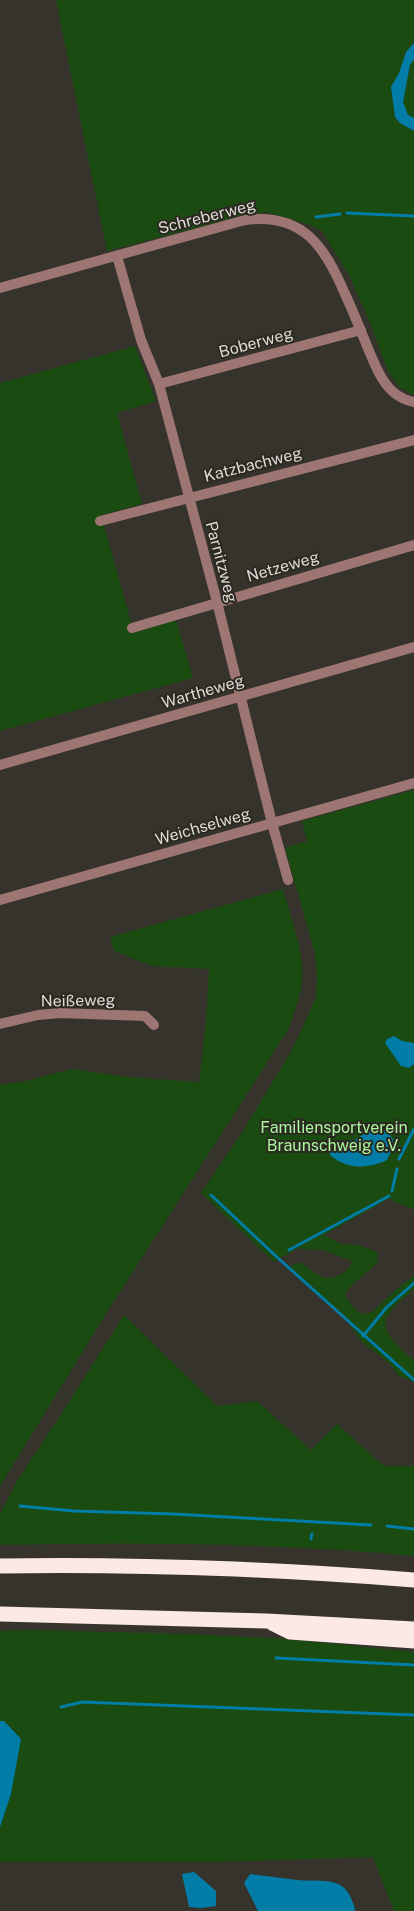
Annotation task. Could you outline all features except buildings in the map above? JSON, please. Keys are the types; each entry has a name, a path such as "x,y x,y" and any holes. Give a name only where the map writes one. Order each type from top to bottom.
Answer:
{"highway":[{"path":"0,1566 70,1565 228,1568 414,1580"},
{"path":"0,1614 266,1620 414,1629"},
{"path":"266,1620 290,1632 414,1641"}],"street":[{"name":"Schreberweg","path":"0,288 245,220 276,219 303,230 320,246 334,269 382,380 400,397 414,402"},
{"name":"Parnitzweg","path":"117,256 141,340 159,384 288,880"},
{"name":"Boberweg","path":"159,384 361,330"},
{"name":"Katzbachweg","path":"100,521 414,440"},
{"name":"Netzeweg","path":"132,628 414,545"},
{"name":"Wartheweg","path":"0,765 414,648"},
{"name":"Weichselweg","path":"0,900 414,783"},
{"name":"Neißeweg","path":"0,1024 38,1015 80,1012 145,1016 154,1025"}],"green space":[{"path":"56,0 414,0 414,43 406,52 399,73 391,87 395,117 400,123 414,131 414,395 399,387 387,369 350,277 322,231 310,225 267,212 234,218 107,251"},
{"path":"414,59 414,118 408,115 403,102 410,65"},
{"path":"135,346 156,401 117,413 142,504 101,515 134,633 176,620 193,678 0,731 0,383"},
{"name":"Familiensportverein Braunschweig e.V.","path":"414,790 414,1209 394,1202 390,1198 324,1235 341,1244 358,1245 377,1252 378,1261 351,1286 345,1295 353,1307 361,1314 372,1312 400,1286 414,1276 414,1289 392,1309 385,1323 393,1341 414,1360 414,1382 399,1376 391,1365 362,1342 347,1321 291,1270 291,1266 299,1262 320,1275 330,1278 345,1272 352,1261 322,1250 301,1249 300,1247 274,1262 201,1193 243,1131 293,1048 316,997 315,954 285,848 307,841 302,821"},
{"path":"283,889 299,947 302,970 300,994 288,1030 109,1309 0,1486 0,1085 26,1081 72,1069 127,1077 199,1082 206,1021 209,969 152,966 114,951 110,937"},
{"path":"124,1315 217,1406 257,1401 311,1450 337,1424 384,1466 414,1466 414,1556 311,1548 207,1544 0,1545 0,1514 17,1481"},
{"path":"0,1631 191,1634 285,1639 414,1652 414,1911 394,1911 373,1857 219,1862 0,1862"}],"water":[{"path":"414,43 414,59 410,65 403,102 408,115 414,118 414,131 400,123 395,117 391,87 399,73 406,52"},
{"path":"394,1036 402,1041 414,1043 414,1064 409,1068 401,1066 385,1043 387,1039"},
{"path":"378,1129 387,1131 393,1139 392,1149 387,1160 373,1165 351,1166 330,1155 330,1145 332,1142 355,1140 368,1131"},
{"path":"0,1721 4,1721 21,1739 11,1794 0,1827"},
{"path":"194,1872 216,1891 216,1906 189,1907 182,1874"},
{"path":"250,1874 297,1880 327,1881 341,1885 350,1896 355,1911 258,1911 244,1883"}],"waterway":[{"path":"347,213 414,216"},
{"path":"316,217 340,214"},
{"path":"399,1159 414,1129"},
{"path":"392,1191 397,1169"},
{"path":"211,1195 279,1259 414,1380"},
{"path":"289,1250 389,1196"},
{"path":"363,1336 387,1307 414,1283"},
{"path":"20,1506 74,1511 173,1514 371,1525"},
{"path":"387,1526 414,1529"},
{"path":"311,1539 312,1534"},
{"path":"276,1658 414,1665"},
{"path":"61,1707 82,1702 414,1715"}]}
